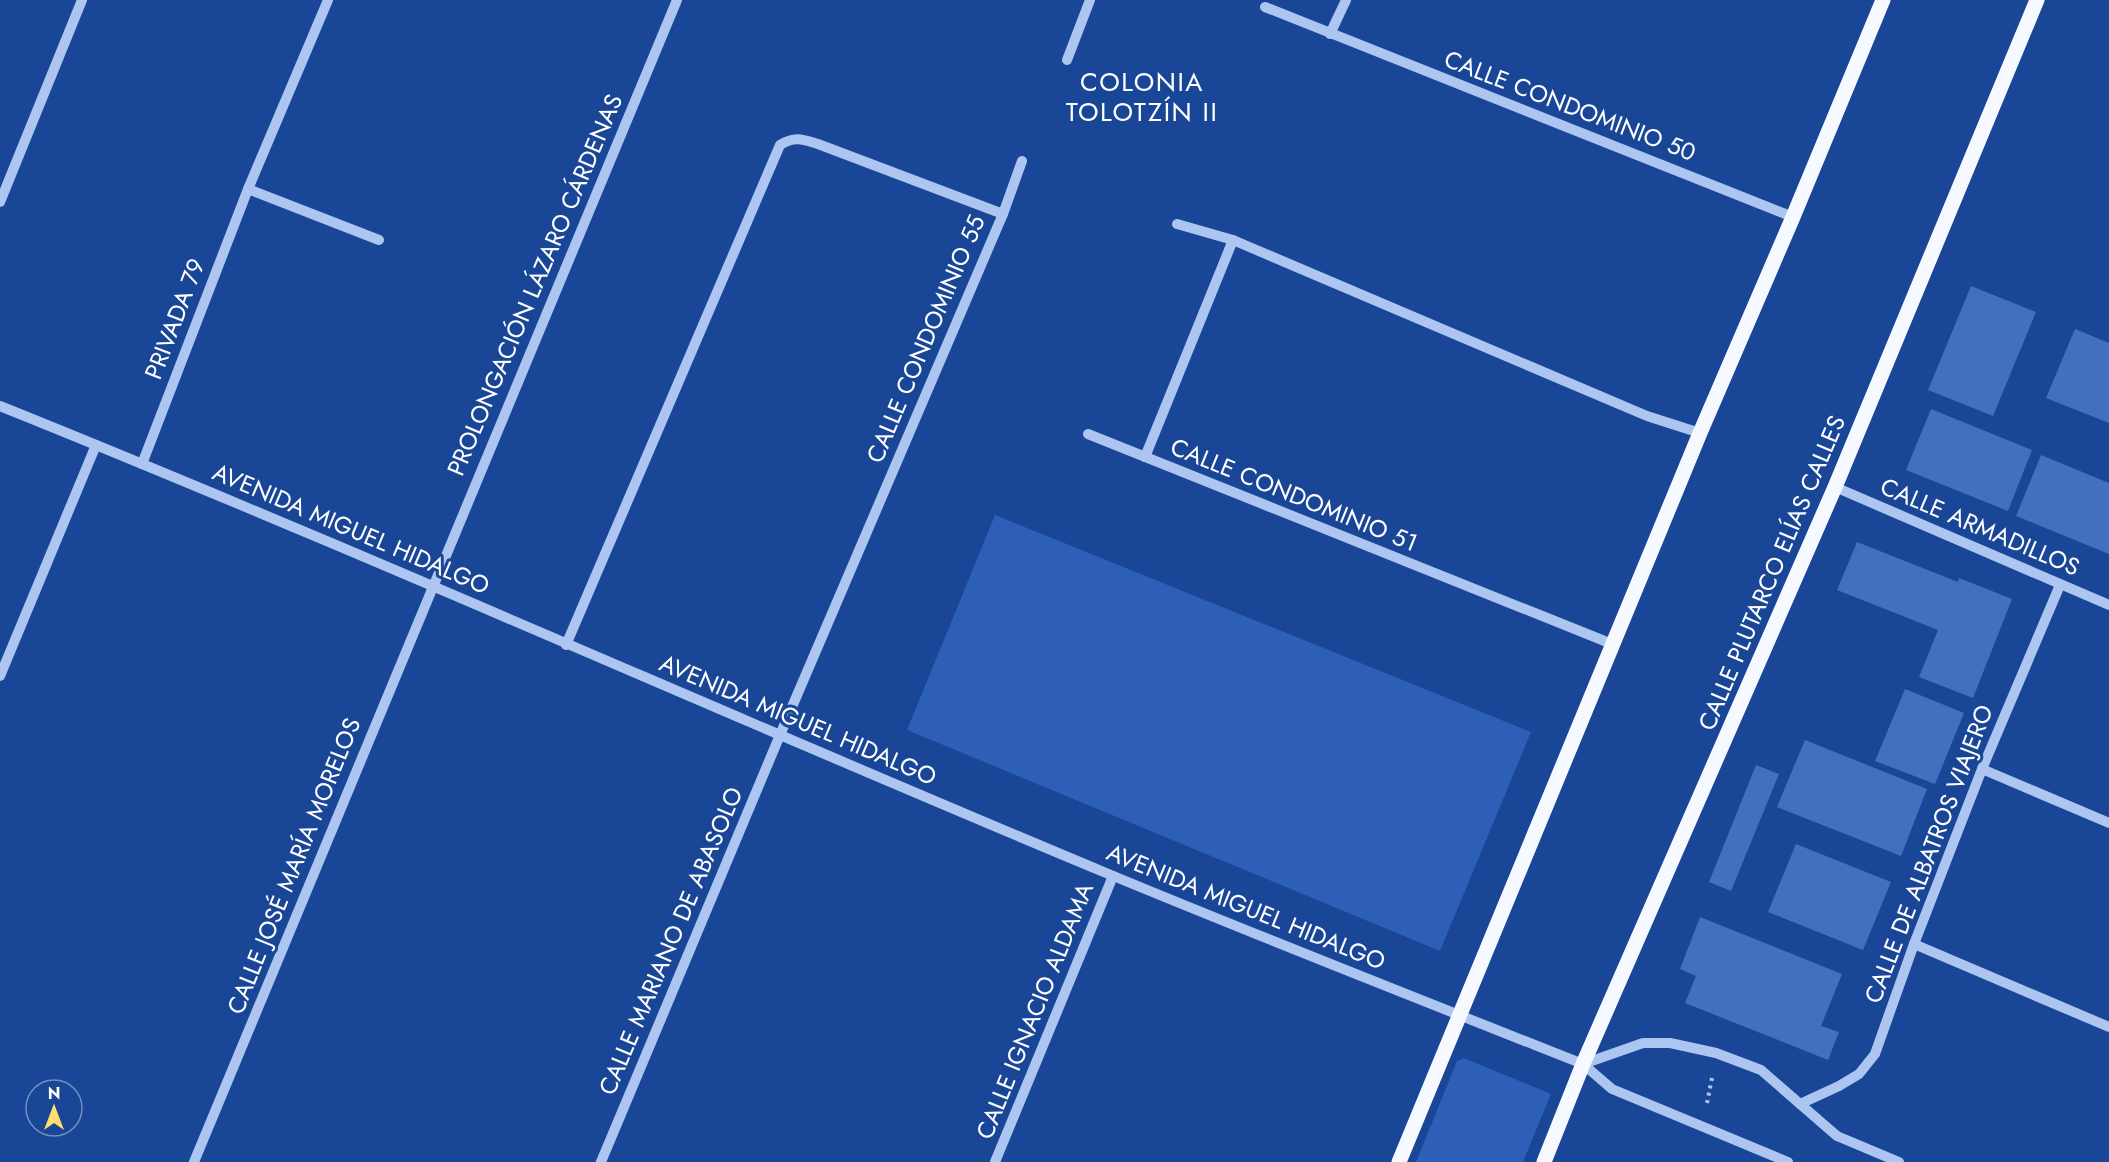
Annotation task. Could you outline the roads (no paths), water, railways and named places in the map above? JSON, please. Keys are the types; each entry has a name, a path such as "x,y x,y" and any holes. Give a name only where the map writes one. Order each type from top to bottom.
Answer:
{"main road":[{"path":"1399,1162 1612,644 1883,0"},
{"name":"CALLE PLUTARCO ELÍAS CALLES","path":"1544,1162 1583,1064 1835,488 2037,0"}],"street":[{"path":"0,202 82,0"},
{"name":"PRIVADA 79","path":"142,464 248,189 328,0"},
{"name":"PROLONGACIÓN LÁZARO CÁRDENAS","path":"432,585 676,0"},
{"path":"1067,60 1090,0"},
{"path":"1330,34 1346,0"},
{"name":"CALLE CONDOMINIO 50","path":"1265,6 1793,218"},
{"name":"CALLE CONDOMINIO 55","path":"566,645 780,146 790,139 811,142 1002,214 780,735"},
{"path":"1002,214 1022,162"},
{"path":"248,189 379,240"},
{"path":"1177,224 1233,240 1647,416 1700,433"},
{"name":"CALLE CONDOMINIO 51","path":"1233,240 1145,457 1612,644"},
{"name":"AVENIDA MIGUEL HIDALGO","path":"0,406 432,585 566,645 1113,876 1583,1064 1612,1089 1788,1162"},
{"path":"1088,434 1145,457"},
{"path":"0,676 96,445"},
{"name":"CALLE ARMADILLOS","path":"1835,488 2109,604"},
{"name":"CALLE JOSÉ MARÍA MORELOS","path":"194,1162 432,585"},
{"name":"CALLE DE ALBATROS VIAJERO","path":"1800,1104 1859,1074 1875,1054 1914,944 1982,769 2060,585"},
{"name":"CALLE MARIANO DE ABASOLO","path":"601,1162 780,735"},
{"path":"1982,769 2109,823"},
{"name":"CALLE IGNACIO ALDAMA","path":"995,1162 1113,876"},
{"path":"1914,944 2109,1027"},
{"path":"1583,1064 1614,1051 1643,1043 1670,1043 1716,1053 1761,1070 1837,1136 1899,1162"}],"district":[{"name":"COLONIA TOLOTZÍN II","path":"1142,97"}]}
